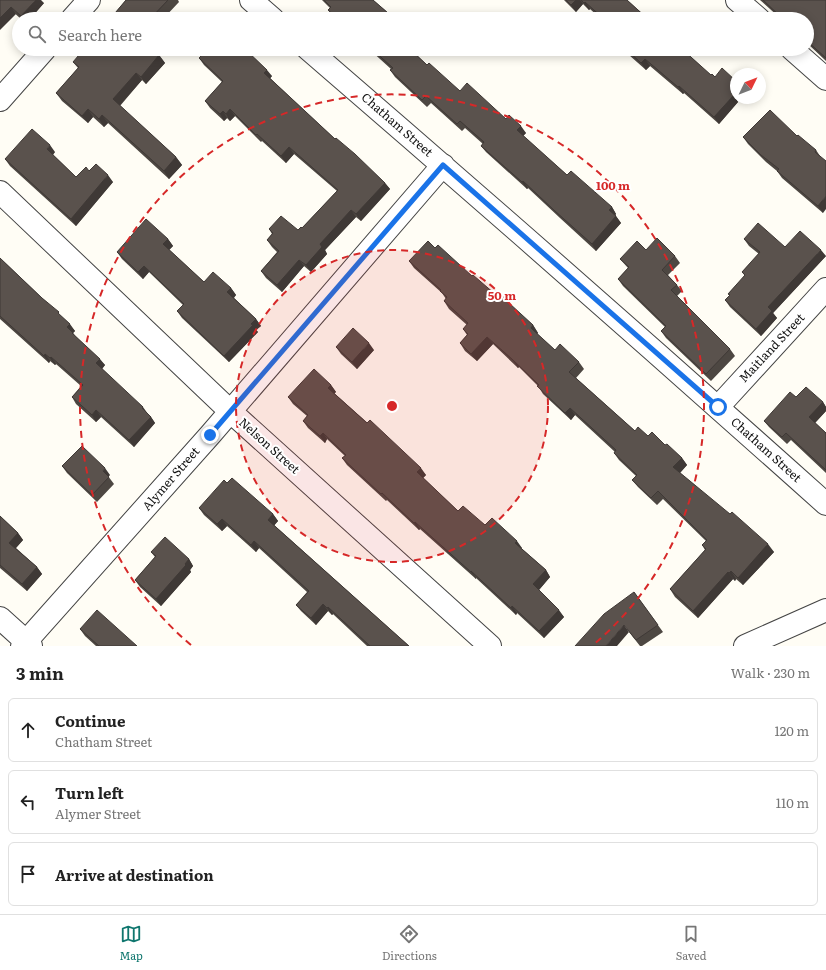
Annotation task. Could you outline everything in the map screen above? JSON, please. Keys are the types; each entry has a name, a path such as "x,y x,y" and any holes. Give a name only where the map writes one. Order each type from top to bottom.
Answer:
{"street":[{"path":"78,12 89,0"},
{"path":"252,0 266,12"},
{"path":"737,0 751,12"},
{"path":"0,100 39,56"},
{"name":"Chatham Street","path":"316,56 443,165 826,504"},
{"path":"800,56 826,79"},
{"name":"Alymer Street","path":"27,645 443,165"},
{"name":"Nelson Street","path":"0,192 230,411 490,646"},
{"name":"Maitland Street","path":"718,407 826,289"},
{"path":"745,646 826,610"},
{"path":"0,618 27,645"}],"building":[{"path":"0,0 36,0 25,12 17,12 11,7 0,18"},
{"path":"126,0 168,0 157,12 116,12"},
{"path":"324,0 373,0 387,12 330,12 328,10 331,7"},
{"path":"566,0 576,0 571,5"},
{"path":"581,0 627,0 640,12 596,12 585,2 584,3"},
{"path":"763,0 826,0 826,58 814,47 814,12 776,12"},
{"path":"78,56 158,56 141,77 136,73 113,99 176,157 164,171 102,115 99,119 88,109 82,116 56,93 79,67 73,62"},
{"path":"201,56 252,56 267,70 264,73 335,139 336,138 355,154 385,183 356,214 351,210 320,244 322,247 306,265 299,260 277,285 261,271 279,251 267,240 273,233 269,229 281,216 298,230 301,227 302,228 338,190 289,147 281,156 257,134 256,135 230,109 226,114 223,111 220,114 205,101 223,81 199,58"},
{"path":"380,56 417,56 427,65 429,63 460,91 467,83 506,119 509,115 521,126 517,130 567,175 571,171 612,207 609,210 616,216 592,244 523,181 522,182 481,146 484,142 460,121 457,124 426,96 422,100 390,70 393,68"},
{"path":"634,56 690,56 715,77 722,68 730,75 730,99 714,117 679,86 678,87 645,59 641,63"},
{"path":"770,110 797,136 798,135 816,150 815,152 826,161 826,196 818,206 777,171 779,169 761,155 743,137"},
{"path":"32,129 50,145 47,149 76,177 86,167 89,171 96,164 108,175 71,219 5,159"},
{"path":"146,219 168,239 163,244 204,282 213,272 231,288 227,292 256,319 251,324 253,325 224,356 177,311 184,304 144,266 138,272 117,252"},
{"path":"758,223 785,247 800,231 821,250 768,307 772,311 756,329 725,300 730,295 728,294 745,275 742,272 760,252 744,239"},
{"path":"657,238 675,256 662,270 677,285 671,290 730,349 706,374 661,331 666,326 618,279 629,267 620,259 637,241 646,250"},
{"path":"428,241 435,248 438,245 472,276 473,275 495,294 497,292 533,325 531,328 555,350 560,344 579,362 569,372 635,431 638,427 648,436 652,432 665,445 667,444 682,458 673,467 730,514 732,512 768,544 738,578 731,571 729,573 728,572 693,611 670,589 706,549 702,545 707,540 658,491 651,498 632,480 637,475 614,453 616,450 570,408 565,413 537,386 539,385 487,337 471,354 460,343 468,334 463,329 468,323 444,301 447,297 440,291 441,290 409,261"},
{"path":"0,258 59,312 58,313 70,324 67,327 72,333 100,359 96,363 143,407 142,408 151,417 129,440 96,410 92,415 72,397 83,385 51,357 50,358 45,354 44,356 0,316"},
{"path":"353,328 369,343 352,362 336,347"},
{"path":"314,369 331,385 328,388 367,423 370,420 421,468 417,472 458,511 463,506 485,525 492,518 517,541 515,543 546,570 533,584 559,610 539,631 512,606 511,608 415,522 414,523 382,493 381,494 342,458 346,455 323,433 320,436 303,421 308,415 288,397"},
{"path":"806,387 823,402 809,417 826,433 826,470 786,433 782,437 764,421 790,392 796,397"},
{"path":"82,446 105,468 103,471 109,477 92,495 62,466"},
{"path":"232,478 273,514 268,520 409,646 370,646 323,604 311,618 296,605 309,591 254,541 251,545 222,519 217,524 199,508 224,480 227,483"},
{"path":"0,516 18,533 9,543 37,567 22,584 0,565"},
{"path":"165,537 189,559 185,564 186,565 156,599 135,580 156,556 151,552"},
{"path":"634,592 658,625 636,640 624,625 606,646 575,646 604,614"},
{"path":"97,610 137,646 99,646 80,629"}],"route":[{"path":"210,435 443,165 718,407"}]}
